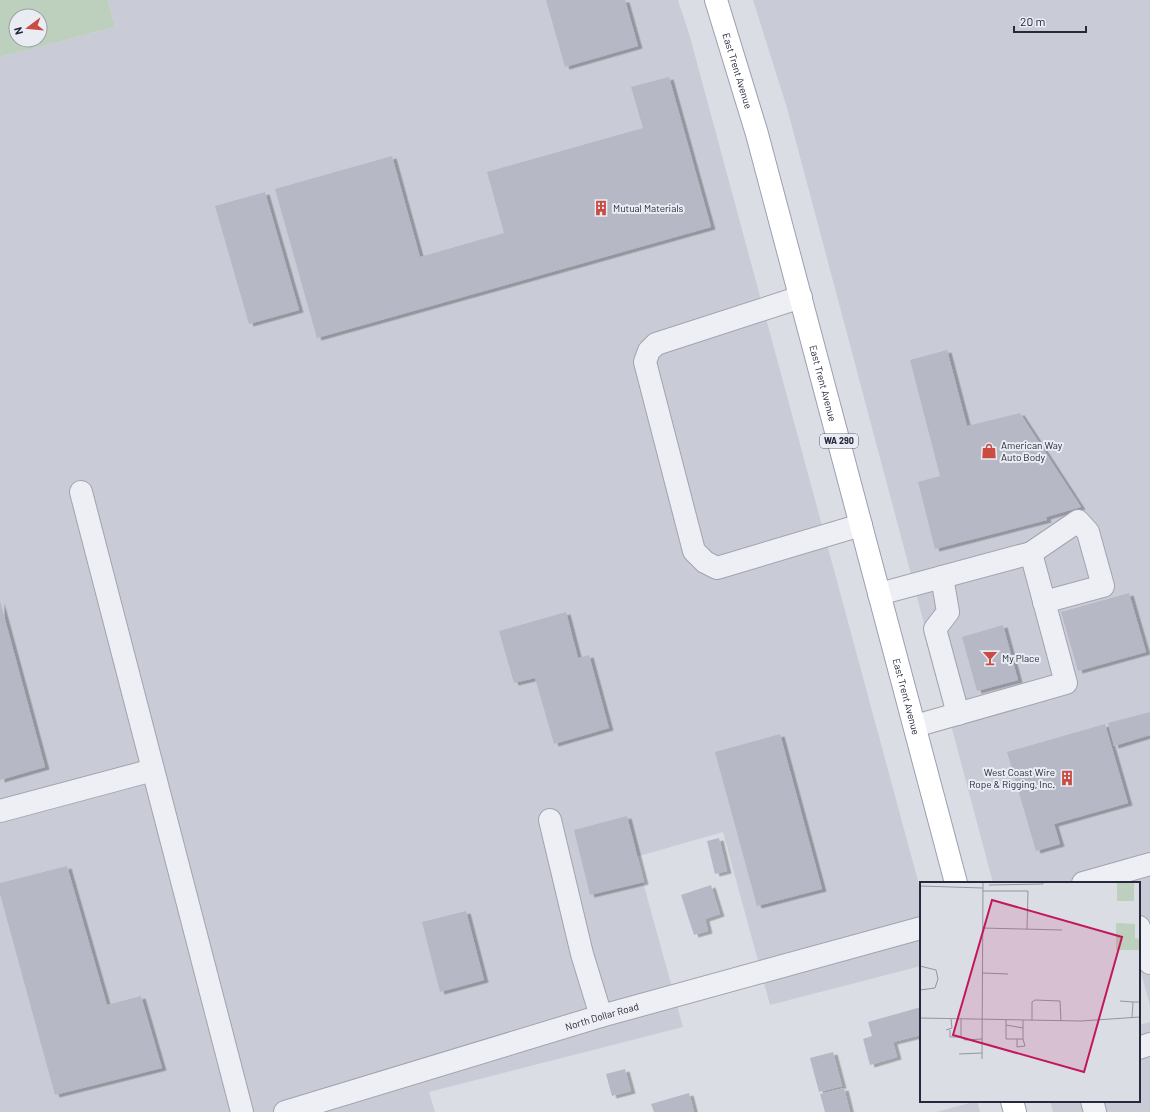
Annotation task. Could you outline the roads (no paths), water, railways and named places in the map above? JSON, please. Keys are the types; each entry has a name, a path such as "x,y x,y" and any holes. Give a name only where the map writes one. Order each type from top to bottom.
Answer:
{"main road":[{"name":"East Trent Avenue","path":"716,0 757,134 956,882"},
{"path":"1012,1102 1015,1112"}],"street":[{"path":"800,297 656,344 649,350 645,362 694,551 705,562 717,568 861,525"},
{"path":"80,492 242,1112"},
{"path":"879,594 1031,553 1078,521 1088,532 1103,586 1044,602"},
{"path":"915,726 1066,683 1031,553"},
{"path":"942,577 948,612 935,629 958,714"},
{"path":"0,811 153,770"},
{"path":"550,820 582,954 601,1016"},
{"path":"1091,882 1124,878 1150,864"},
{"name":"North Dollar Road","path":"285,1112 601,1016 920,928"},
{"path":"1140,930 1150,963"},
{"path":"1140,1048 1150,1044"},
{"path":"1092,1102 1095,1112"}],"place":[{"name":"Mutual Materials","path":"601,208"},
{"name":"American Way Auto Body","path":"989,451"},
{"name":"My Place","path":"990,658"},
{"name":"West Coast Wire Rope & Rigging, Inc.","path":"1067,778"}]}
